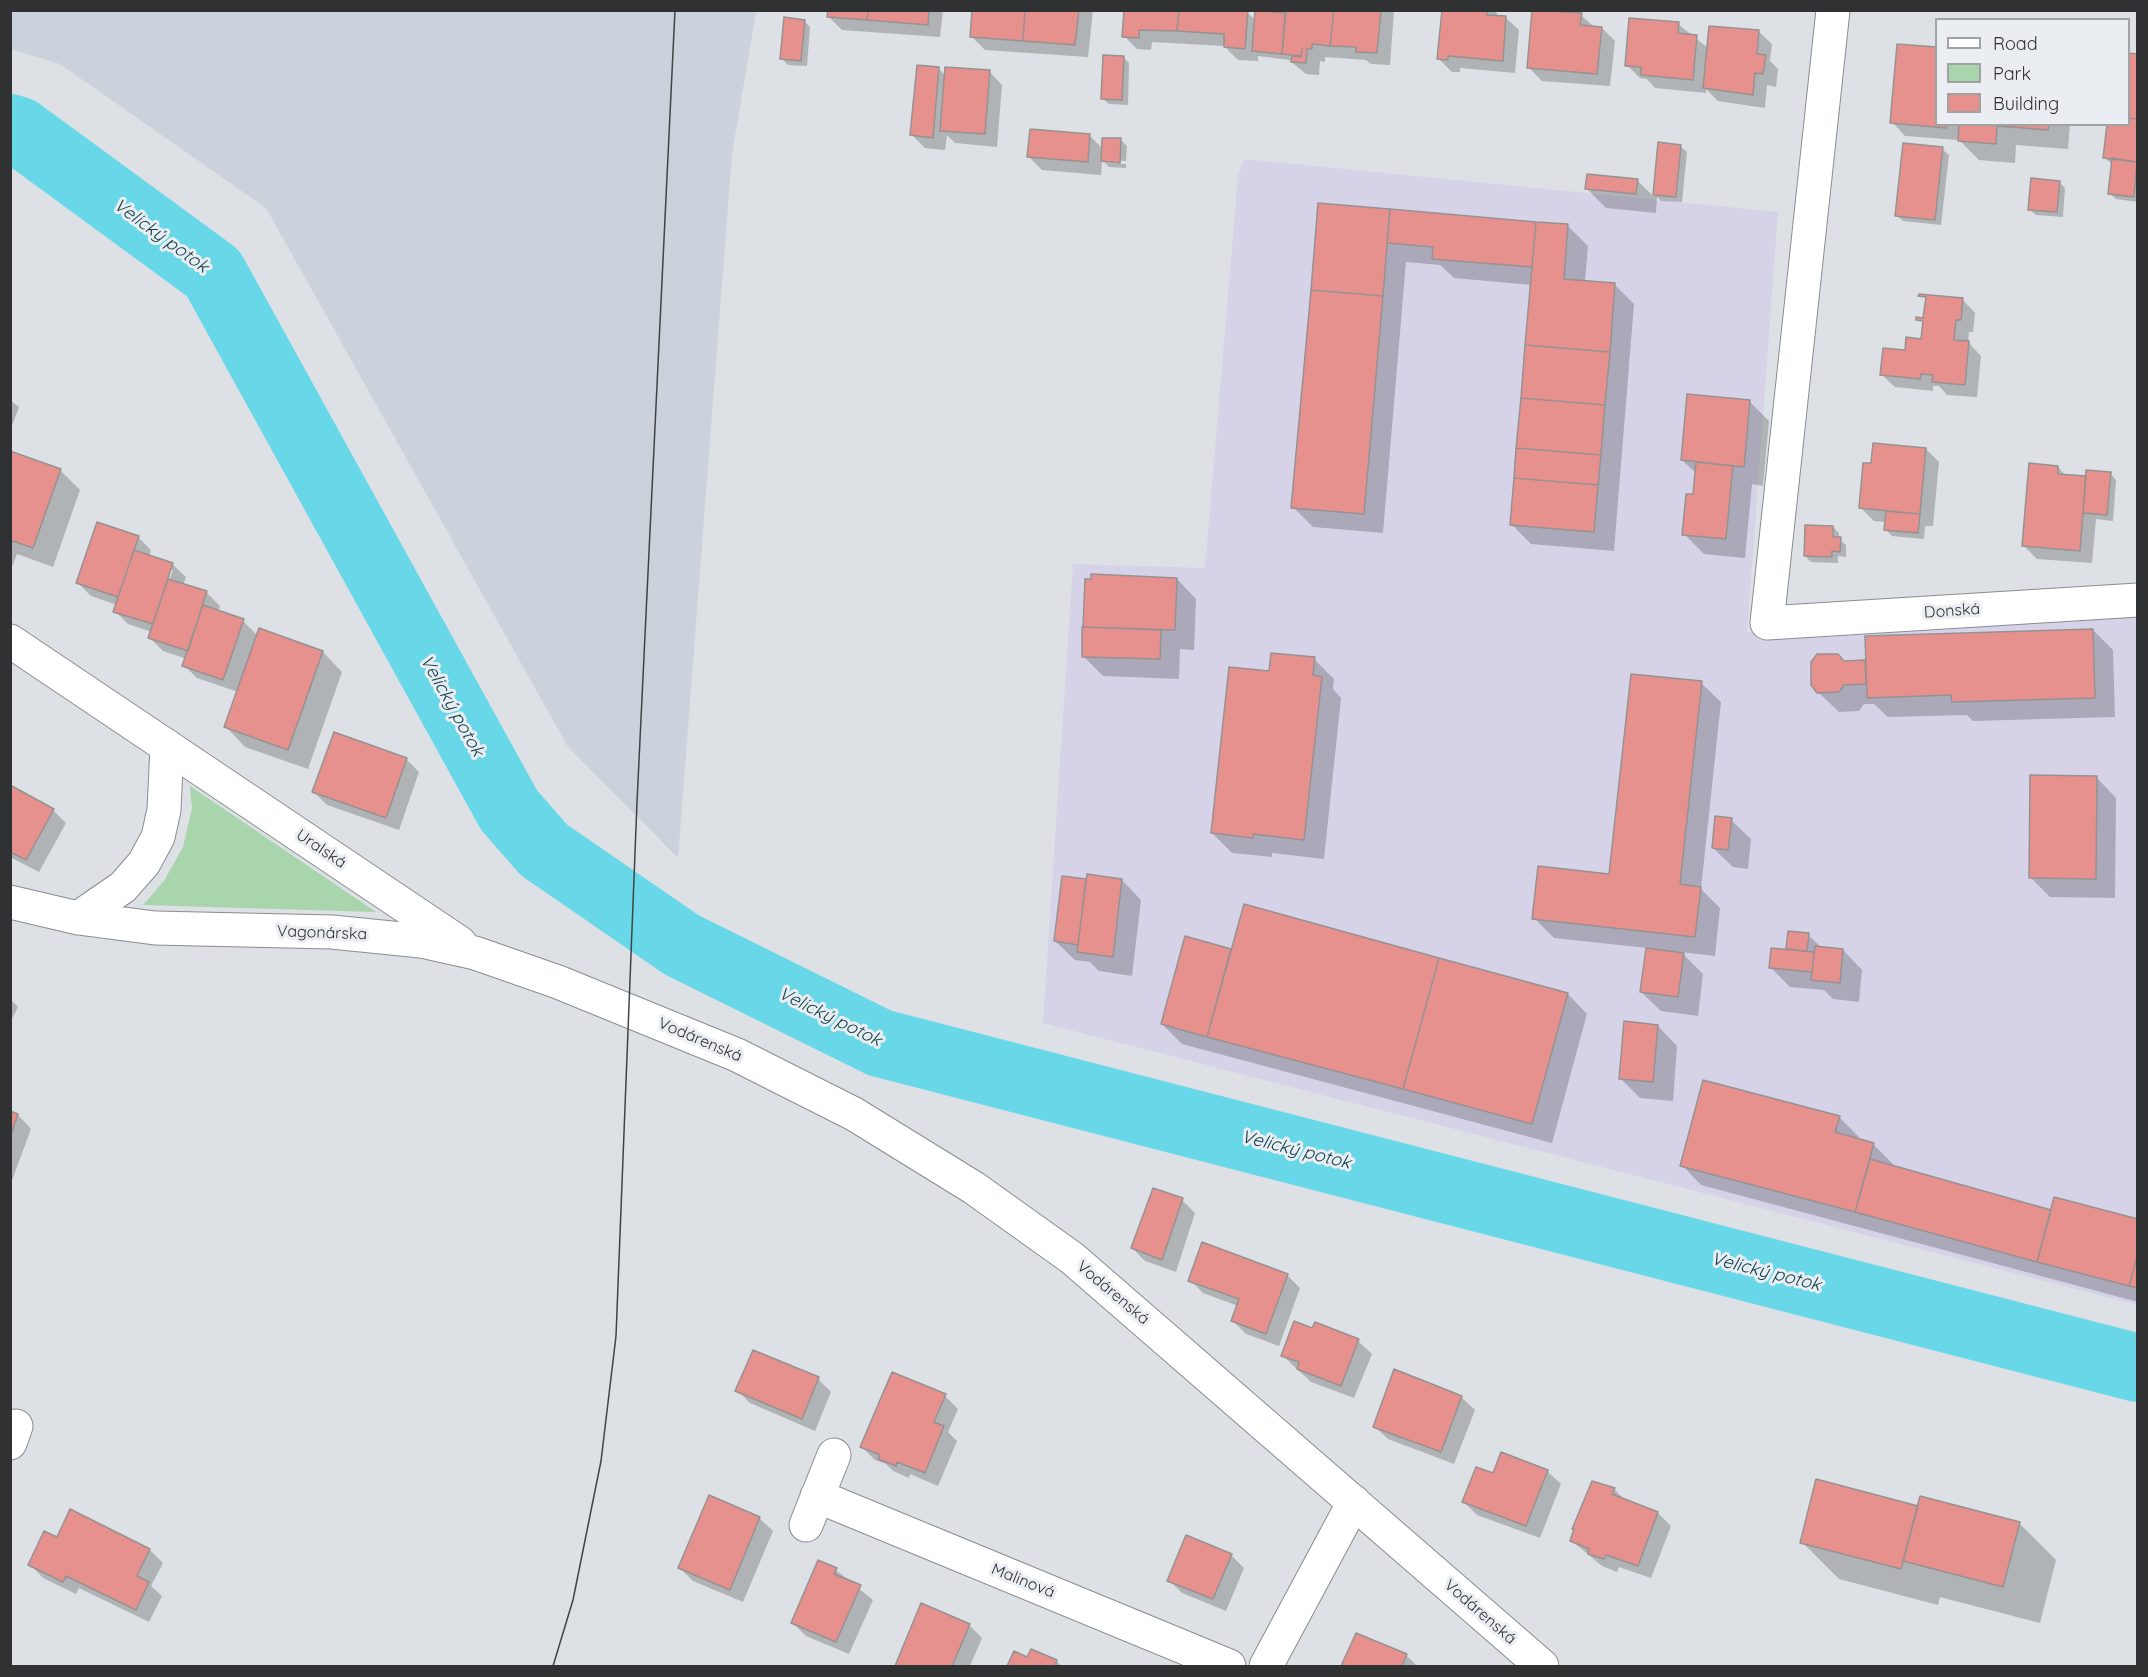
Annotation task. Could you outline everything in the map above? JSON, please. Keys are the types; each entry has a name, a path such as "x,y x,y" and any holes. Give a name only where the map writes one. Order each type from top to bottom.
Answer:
{"street":[{"name":"Donská","path":"1833,10 1767,623 2138,600"},
{"name":"Uralská","path":"10,641 475,952"},
{"path":"78,918 123,887 149,855 158,837 164,810 167,746"},
{"name":"Vagonárska","path":"10,902 78,918 155,928 377,934 475,952 624,1009"},
{"name":"Vodárenská","path":"624,1009 737,1055 854,1114 974,1188 1081,1266 1542,1666"},
{"name":"Malinová","path":"834,1455 812,1511 1228,1666"},
{"path":"1266,1666 1354,1502"}],"shaded area":[{"path":"10,11 756,11 732,154 678,858 568,747 266,208 60,64 11,49"},
{"path":"1244,159 1778,212 1747,632 2137,612 2137,1305 1043,1023 1073,564 1205,568 1238,176"}],"green space":[{"path":"190,786 376,912 143,905 164,881 183,847 192,808"}],"building":[{"path":"828,10 868,10 867,20 827,17"},
{"path":"868,10 929,10 928,25 867,20"},
{"path":"972,10 1025,10 1023,41 970,37"},
{"path":"1025,10 1079,10 1075,45 1023,41"},
{"path":"1124,10 1179,10 1177,31 1139,30 1139,38 1122,37"},
{"path":"1179,10 1248,10 1245,49 1224,47 1224,34 1177,31"},
{"path":"1255,10 1285,13 1282,54 1252,51"},
{"path":"1286,10 1334,10 1330,46 1312,44 1312,49 1307,49 1306,63 1291,62 1292,56 1301,57 1302,48 1301,56 1282,54"},
{"path":"1334,10 1381,10 1377,53 1356,52 1356,47 1330,46"},
{"path":"1442,10 1488,10 1487,15 1506,16 1503,61 1448,56 1448,60 1437,59"},
{"path":"1532,10 1582,13 1580,25 1602,27 1597,74 1527,68"},
{"path":"784,17 805,20 801,61 780,59"},
{"path":"1629,18 1679,22 1678,33 1697,35 1693,80 1641,75 1641,67 1625,66"},
{"path":"1709,26 1759,30 1757,54 1766,55 1763,74 1755,73 1753,95 1703,88"},
{"path":"1897,44 1935,47 1935,126 1946,126 1946,128 1890,123"},
{"path":"2130,53 2138,54 2138,119 2130,118"},
{"path":"1103,55 1124,56 1122,100 1101,99"},
{"path":"917,65 939,67 933,138 910,135"},
{"path":"945,67 990,70 985,134 940,131"},
{"path":"2130,118 2138,119 2137,162 2103,158 2107,126 2130,126"},
{"path":"1959,126 1997,126 1996,144 1958,141"},
{"path":"1997,126 2049,126 2048,130"},
{"path":"1030,129 1090,134 1088,162 1027,157"},
{"path":"1102,138 1121,138 1120,163 1101,161"},
{"path":"1658,142 1681,145 1676,197 1653,195"},
{"path":"1903,143 1943,147 1935,220 1895,216"},
{"path":"2112,158 2137,162 2134,197 2108,194"},
{"path":"1587,174 1638,179 1636,194 1585,189"},
{"path":"2031,178 2060,181 2057,212 2028,210"},
{"path":"1318,203 1390,209 1383,296 1311,290"},
{"path":"1390,209 1536,222 1532,267 1432,259 1433,247 1387,243"},
{"path":"1536,222 1568,224 1564,279 1615,283 1610,352 1525,345"},
{"path":"1311,290 1383,296 1364,514 1291,508"},
{"path":"1919,294 1963,298 1961,320 1956,320 1954,340 1969,341 1965,385 1932,382 1933,375 1921,374 1920,379 1880,375 1883,348 1905,350 1906,337 1921,339 1923,321 1916,320 1916,317 1923,318 1926,297 1918,296"},
{"path":"1525,345 1610,352 1605,405 1521,398"},
{"path":"1687,394 1750,400 1744,467 1681,460"},
{"path":"1521,398 1605,405 1601,455 1516,448"},
{"path":"1873,443 1926,448 1920,514 1859,508 1863,463 1871,463"},
{"path":"1516,448 1601,455 1598,485 1514,478"},
{"path":"10,451 61,469 33,548 10,540"},
{"path":"1696,462 1733,466 1726,539 1682,535 1686,494 1693,494"},
{"path":"2029,463 2058,466 2058,474 2086,476 2080,551 2022,546"},
{"path":"2086,470 2111,472 2107,515 2083,513"},
{"path":"1514,478 1598,485 1594,532 1510,525"},
{"path":"1886,511 1920,514 1918,533 1884,530"},
{"path":"97,522 139,536 118,597 76,583"},
{"path":"1805,525 1833,526 1833,537 1841,537 1840,552 1832,551 1832,557 1804,556"},
{"path":"134,550 173,563 153,624 113,612"},
{"path":"1091,574 1177,578 1175,630 1083,627 1085,579 1091,579"},
{"path":"168,579 207,591 188,651 148,638"},
{"path":"203,605 244,619 223,680 182,666"},
{"path":"1082,627 1161,630 1160,659 1082,657"},
{"path":"259,628 323,651 288,750 224,727"},
{"path":"2093,629 2095,698 1952,702 1951,695 1867,698 1865,636"},
{"path":"1271,653 1315,657 1313,675 1322,677 1304,840 1253,834 1253,838 1211,833 1229,667 1269,671"},
{"path":"1817,654 1838,654 1844,661 1865,660 1866,684 1844,685 1839,692 1817,693 1811,685 1811,662"},
{"path":"1631,674 1702,681 1680,884 1701,887 1695,937 1532,919 1538,866 1609,874"},
{"path":"334,732 407,758 386,818 312,792"},
{"path":"2030,775 2097,776 2096,879 2029,878"},
{"path":"10,785 54,809 26,860 10,852"},
{"path":"1715,816 1732,818 1728,850 1712,848"},
{"path":"1087,874 1122,879 1113,957 1077,952"},
{"path":"1062,876 1086,879 1078,945 1054,941"},
{"path":"1244,904 1439,958 1403,1089 1207,1037"},
{"path":"1788,931 1809,933 1807,951 1786,949"},
{"path":"1185,936 1231,949 1207,1037 1161,1024"},
{"path":"1815,946 1843,949 1840,983 1811,980"},
{"path":"1646,948 1684,953 1678,997 1640,992"},
{"path":"1771,948 1814,952 1812,972 1769,968"},
{"path":"1439,958 1568,993 1532,1124 1403,1089"},
{"path":"1624,1021 1658,1025 1653,1082 1619,1079"},
{"path":"1703,1080 1840,1116 1835,1132 1874,1143 1855,1212 1680,1166"},
{"path":"10,1111 18,1114 10,1137"},
{"path":"1870,1159 2051,1210 2037,1262 1855,1212"},
{"path":"1153,1188 1183,1198 1162,1260 1131,1248"},
{"path":"2054,1197 2138,1219 2138,1253 2129,1286 2037,1262"},
{"path":"1202,1242 1288,1274 1266,1334 1231,1321 1239,1299 1188,1281"},
{"path":"2138,1253 2138,1288 2129,1286"},
{"path":"1294,1321 1312,1328 1315,1322 1359,1339 1341,1386 1297,1369 1299,1362 1281,1356"},
{"path":"753,1350 819,1377 802,1419 735,1391"},
{"path":"1394,1369 1462,1396 1441,1452 1373,1427"},
{"path":"892,1372 946,1394 934,1422 944,1426 925,1473 897,1462 896,1466 878,1459 880,1455 860,1447"},
{"path":"1501,1452 1548,1470 1526,1526 1462,1502 1476,1467 1493,1473"},
{"path":"1816,1479 1918,1506 1901,1569 1800,1543"},
{"path":"1592,1481 1615,1488 1612,1494 1658,1512 1638,1566 1606,1555 1604,1559 1588,1554 1589,1549 1570,1541 1574,1529 1572,1529"},
{"path":"709,1495 760,1517 730,1590 678,1568"},
{"path":"1920,1496 2020,1522 2003,1587 1903,1561"},
{"path":"70,1509 150,1549 137,1576 149,1582 136,1610 66,1576 63,1582 28,1565 44,1531 57,1537"},
{"path":"1186,1535 1232,1554 1213,1599 1167,1581"},
{"path":"818,1560 837,1568 834,1574 861,1585 836,1642 791,1623"},
{"path":"921,1603 970,1624 952,1666 895,1666"},
{"path":"1356,1633 1407,1654 1402,1666 1341,1666"},
{"path":"1031,1649 1057,1660 1055,1666 1007,1666 1014,1651 1027,1657"}],"waterway":[{"name":"Velický potok","path":"10,128 19,131 213,273 509,810 544,850 682,945 880,1043 2138,1368"}],"tram line":[{"path":"553,1666 573,1600 601,1461 616,1336 637,802 675,10"}]}
